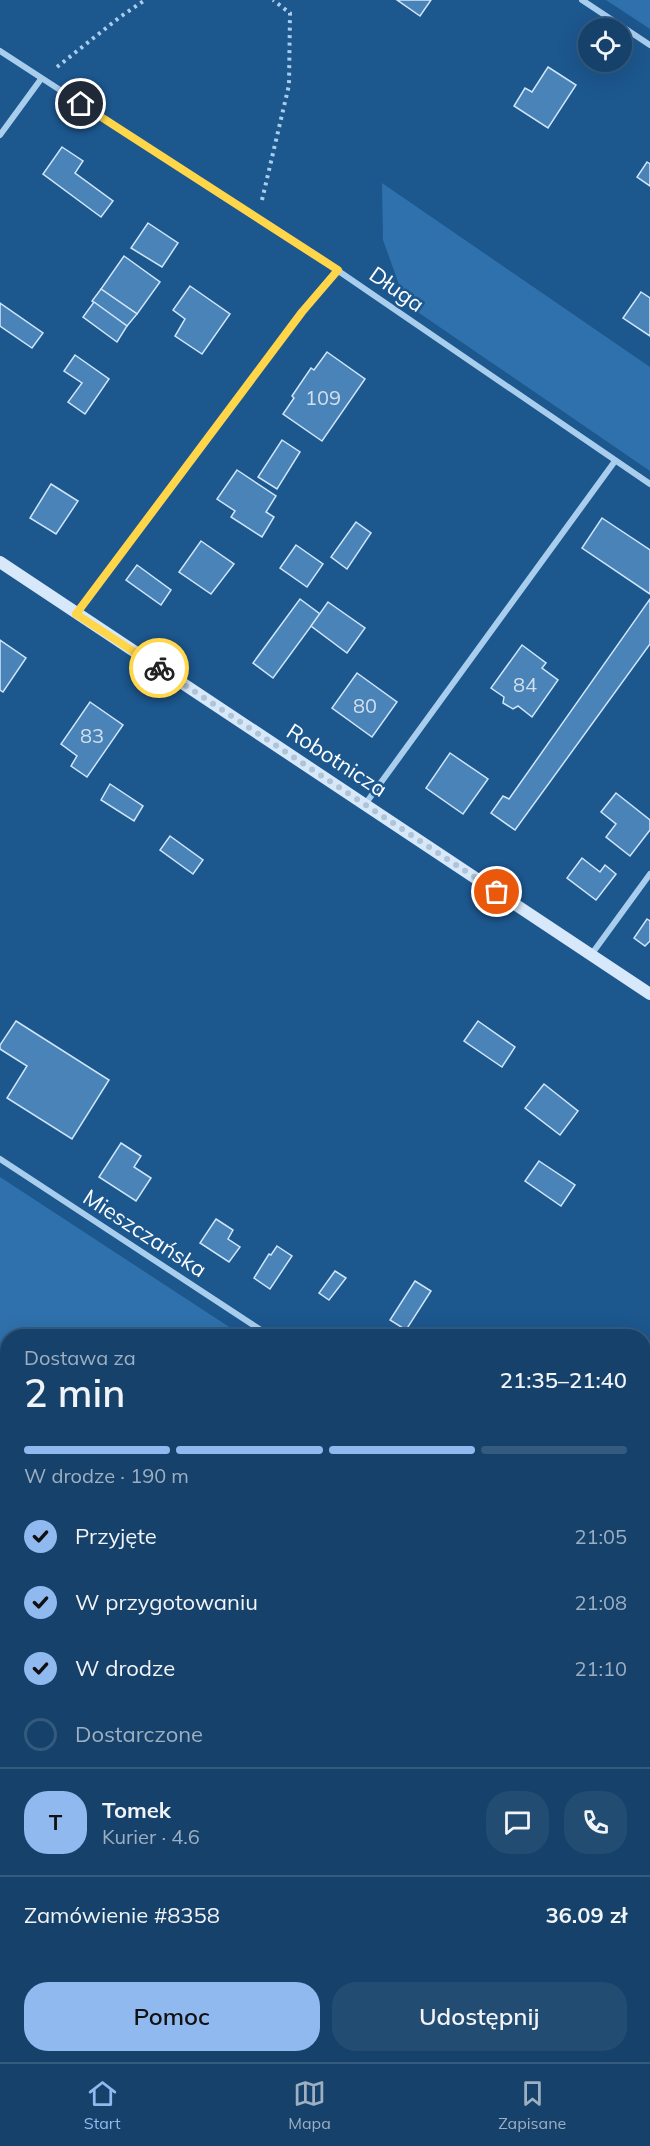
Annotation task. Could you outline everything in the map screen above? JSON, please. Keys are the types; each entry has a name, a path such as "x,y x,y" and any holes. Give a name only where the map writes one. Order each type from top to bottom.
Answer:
{"street":[{"path":"582,0 650,45"},
{"name":"Długa","path":"0,51 338,270 650,484"},
{"path":"0,135 41,79"},
{"path":"76,614 302,312 338,270"},
{"path":"366,803 615,460"},
{"name":"Robotnicza","path":"0,562 366,803 650,994"},
{"path":"591,955 650,874"},
{"name":"Mieszczańska","path":"0,1159 259,1329"}],"path":[{"path":"41,79 145,0"},
{"path":"258,218 289,85 290,13 273,0"}],"shaded area":[{"path":"606,0 650,0 650,29"},
{"path":"382,183 650,367 650,471 406,304 383,240"},
{"path":"0,1177 232,1329 0,1329"}],"building":[{"path":"397,0 431,0 420,16"},
{"path":"548,67 576,85 548,128 514,106 525,88 532,92"},
{"path":"62,147 83,161 75,173 113,201 101,217 43,174"},
{"path":"647,162 650,164 650,186 637,177"},
{"path":"148,223 178,243 162,267 131,248"},
{"path":"124,256 160,282 137,314 101,289"},
{"path":"190,286 230,314 202,354 175,336 185,319 173,310"},
{"path":"101,289 137,314 127,326 92,301"},
{"path":"641,292 650,298 650,336 623,318"},
{"path":"94,302 127,326 117,342 83,317"},
{"path":"0,303 43,333 32,348 0,326"},
{"path":"327,352 365,379 322,441 283,414 311,368 314,370"},
{"path":"75,355 109,379 85,414 68,402 82,383 64,371"},
{"path":"282,440 300,452 277,489 258,477"},
{"path":"237,470 276,496 266,512 274,517 262,537 231,517 235,511 217,499"},
{"path":"51,484 78,501 56,534 30,518"},
{"path":"602,518 650,550 650,594 582,548"},
{"path":"356,522 371,533 347,569 331,557"},
{"path":"201,541 234,564 211,594 179,572"},
{"path":"296,545 323,564 307,587 280,568"},
{"path":"137,565 171,590 161,605 126,580"},
{"path":"300,599 320,614 273,678 253,663"},
{"path":"650,599 650,644 515,830 491,813 503,796 509,799"},
{"path":"328,602 365,628 347,653 311,626"},
{"path":"0,640 26,658 3,692 0,690"},
{"path":"522,645 546,663 542,668 558,680 532,717 518,706 513,709 503,703 504,697 491,688"},
{"path":"357,673 397,702 372,737 332,708"},
{"path":"90,702 123,725 87,777 71,766 77,756 61,744"},
{"path":"450,753 488,779 463,814 426,788"},
{"path":"110,784 143,806 134,821 101,800"},
{"path":"616,793 650,820 650,830 630,856 606,837 616,824 601,812"},
{"path":"170,836 203,860 193,874 160,850"},
{"path":"582,858 600,872 605,865 616,874 596,900 567,878"},
{"path":"647,919 650,921 650,941 645,946 634,938"},
{"path":"16,1021 109,1080 72,1139 7,1098 27,1066 0,1049 0,1045"},
{"path":"478,1021 515,1047 502,1067 464,1041"},
{"path":"544,1084 578,1111 560,1135 525,1108"},
{"path":"121,1143 141,1156 134,1167 151,1178 136,1201 99,1177"},
{"path":"539,1161 575,1185 561,1206 525,1181"},
{"path":"216,1219 233,1230 228,1239 240,1247 229,1262 200,1243"},
{"path":"277,1246 292,1256 270,1289 254,1278 269,1254 271,1255"},
{"path":"335,1271 346,1278 329,1300 319,1293"},
{"path":"415,1281 431,1291 407,1329 390,1320"}],"way so far":[{"path":"159,668 366,803 497,892"}],"route":[{"path":"81,104 338,270 302,312 76,614 159,668"}]}
